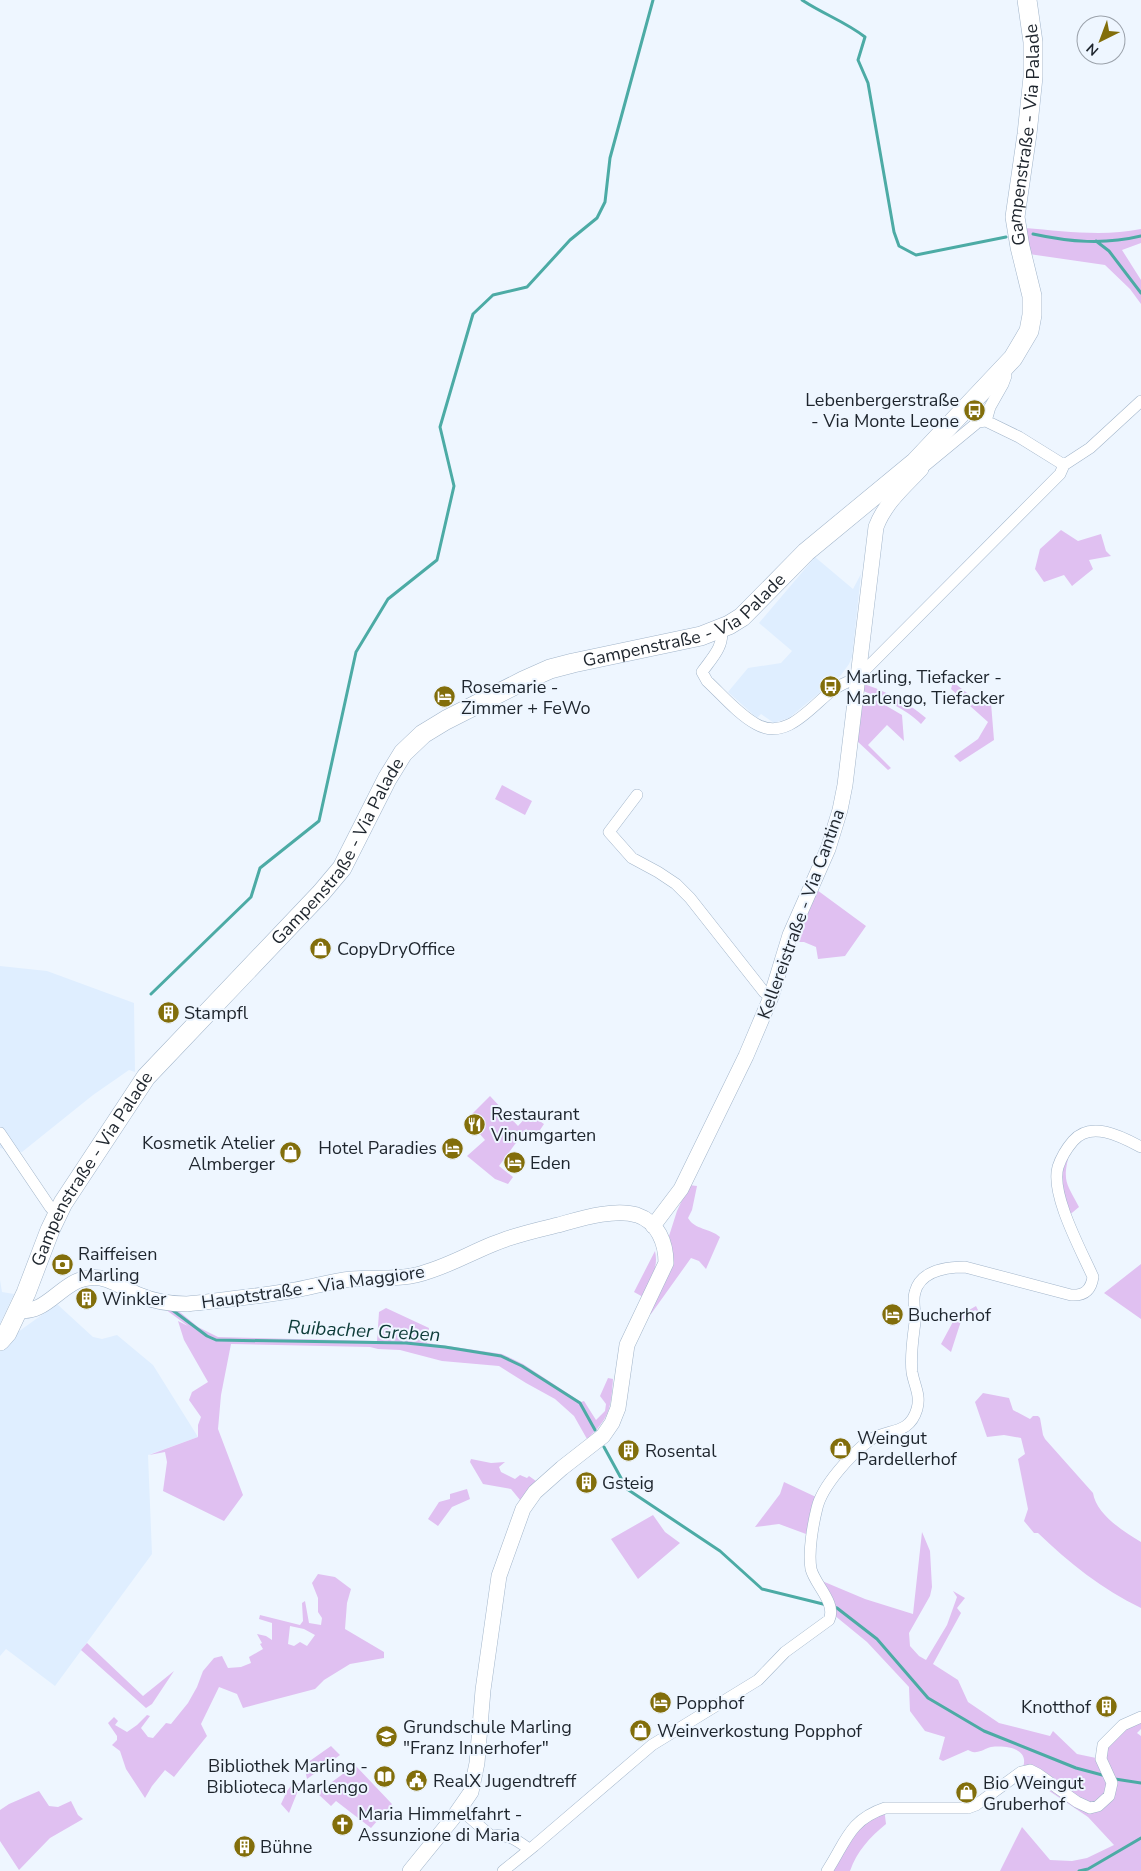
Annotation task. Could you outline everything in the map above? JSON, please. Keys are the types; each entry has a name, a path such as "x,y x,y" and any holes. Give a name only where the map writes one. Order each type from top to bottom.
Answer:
{"main road":[{"name":"Gampenstraße - Via Palade","path":"0,1341 18,1310 56,1215 125,1107 152,1070 321,893 342,868 387,779 403,753 413,743 423,734 446,720 522,681 550,670 573,663 701,636 721,629 742,617 806,552 918,466 1005,368 1022,344 1029,330 1032,315 1032,296 1015,217 1033,77 1033,42 1027,0"}],"street":[{"path":"986,421 990,408 1004,384 1005,368"},
{"path":"721,629 723,637 719,649 702,672 707,681 756,724 778,729 790,724 803,716 834,689 858,677 1060,474 1064,465 1090,448 1141,401"},
{"path":"918,466 978,422 986,421 1019,437 1064,465"},
{"name":"Kellereistraße - Via Cantina","path":"656,1229 681,1189 746,1056 770,997 790,934 828,850 845,785 876,527 887,505 918,466"},
{"path":"637,795 609,832 632,858 676,884 690,898 764,992 770,997"},
{"path":"503,1871 652,1745 758,1680 785,1652 829,1620 831,1616 826,1594 819,1587 811,1568 811,1544 817,1506 825,1487 860,1448 871,1439 907,1426 913,1419 918,1408 919,1398 912,1372 915,1292 918,1285 929,1274 937,1270 966,1267 1071,1295 1079,1295 1087,1291 1092,1286 1093,1277 1066,1219 1057,1180 1058,1168 1072,1142 1078,1136 1085,1133 1102,1131 1111,1133 1141,1147"},
{"path":"0,1134 56,1215"},
{"name":"Hauptstraße - Via Maggiore","path":"18,1310 31,1311 75,1281 98,1277 110,1280 154,1301 170,1304 187,1304 289,1291 352,1279 414,1276 441,1268 503,1240 543,1228 595,1216 620,1213 637,1215 656,1229"},
{"path":"410,1871 471,1792 476,1773 483,1690 498,1584 509,1547 523,1509 535,1492 603,1436 612,1423 618,1408 628,1345 666,1263 666,1251 656,1229"},
{"path":"827,1871 852,1829 863,1818 873,1812 885,1808 968,1808 976,1805 1021,1772 1030,1770 1077,1802 1090,1808 1098,1806 1109,1796 1112,1783 1101,1759 1103,1745 1123,1725 1141,1717"},
{"path":"460,1808 491,1836 513,1837 529,1849"}],"shaded area":[{"path":"1025,228 1098,233 1141,229 1141,243 1122,250 1141,280 1141,304 1130,289 1105,265 1029,254"},
{"path":"1061,530 1078,541 1101,534 1106,551 1111,556 1089,560 1093,569 1072,586 1064,575 1044,582 1035,569 1040,549"},
{"path":"815,557 853,589 861,574 852,657 841,675 789,718 774,723 761,714 757,718 728,692 748,668 781,663 792,651 759,623"},
{"path":"858,682 894,697 926,718 921,724 908,713 891,703 857,689"},
{"path":"953,682 976,700 991,703 994,740 960,762 954,756 978,739 988,722 951,689"},
{"path":"866,696 902,715 904,741 887,725 868,745 891,768 888,770 856,740 863,697"},
{"path":"502,785 532,801 525,815 495,799"},
{"path":"817,890 866,926 845,956 818,959 816,947 804,942 793,942"},
{"path":"0,966 47,971 134,1003 135,1072 129,1070 93,1095 22,1152 0,1148"},
{"path":"490,1096 518,1126 529,1114 544,1124 536,1136 526,1129 499,1166 513,1177 508,1184 495,1179 467,1156 485,1140 479,1133 485,1127 472,1114"},
{"path":"1069,1155 1066,1171 1067,1183 1079,1207 1067,1217 1060,1177"},
{"path":"689,1185 697,1186 692,1210 688,1218 695,1225 720,1237 706,1269 699,1261 691,1258 651,1314 648,1313 672,1249 669,1236 677,1211"},
{"path":"655,1251 655,1269 643,1297 634,1292"},
{"path":"1141,1264 1141,1319 1104,1293"},
{"path":"0,1280 2,1292 14,1294 0,1324"},
{"path":"154,1301 170,1304 198,1327 218,1337 377,1341 379,1312 386,1308 429,1328 427,1343 502,1354 523,1364 581,1402 584,1401 596,1420 605,1411 606,1404 600,1396 608,1378 613,1379 610,1405 605,1418 595,1432 587,1439 574,1416 555,1399 499,1366 442,1361 400,1350 370,1347 231,1344 221,1395 218,1429 243,1495 224,1521 163,1491 167,1462 165,1452 149,1455 198,1437 198,1425 201,1417 189,1400 192,1392 208,1382 184,1340 178,1321 188,1326"},
{"path":"57,1304 93,1337 102,1339 117,1335 153,1365 198,1437 148,1455 152,1554 55,1686 6,1649 0,1656 0,1351 11,1337"},
{"path":"976,1306 979,1312 975,1310 961,1321 951,1352 941,1344 955,1318"},
{"path":"983,1393 1009,1398 1013,1410 1030,1419 1033,1416 1038,1416 1045,1439 1093,1493 1099,1508 1119,1528 1141,1542 1141,1608 1113,1593 1086,1575 1038,1533 1034,1533 1024,1521 1028,1509 1018,1459 1025,1454 1021,1438 1004,1435 987,1437 975,1402"},
{"path":"471,1459 491,1463 505,1462 499,1467 501,1472 515,1479 520,1475 527,1478 529,1476 543,1486 525,1506 511,1489 483,1484 470,1462"},
{"path":"784,1482 816,1497 806,1534 779,1524 755,1527 780,1494"},
{"path":"467,1489 470,1499 452,1507 438,1526 428,1519 439,1502 450,1499 450,1494"},
{"path":"653,1515 665,1532 680,1543 638,1579 611,1539"},
{"path":"922,1532 930,1551 932,1587 930,1596 909,1633 910,1646 919,1656 926,1660 947,1625 957,1597 953,1591 965,1598 957,1608 961,1613 933,1664 958,1680 968,1702 999,1723 1050,1736 1053,1731 1077,1754 1101,1759 1103,1745 1141,1717 1141,1729 1137,1733 1141,1736 1141,1871 1000,1871 1022,1827 1050,1860 1072,1861 1087,1858 1114,1845 1088,1817 1021,1772 1024,1758 1017,1750 1005,1747 991,1747 975,1752 968,1750 943,1761 939,1759 945,1737 925,1731 910,1711 909,1687 867,1642 834,1615 815,1578 865,1599 913,1614"},
{"path":"318,1574 335,1577 351,1589 347,1603 345,1629 384,1652 384,1658 350,1664 324,1680 315,1689 243,1708 237,1694 219,1687 201,1724 207,1736 174,1777 165,1770 145,1798 126,1769 120,1751 112,1745 117,1740 117,1736 108,1723 114,1717 118,1721 115,1725 127,1732 147,1715 150,1716 141,1728 148,1737 153,1738 166,1723 171,1724 188,1703 203,1671 214,1658 222,1656 228,1668 241,1667 251,1663 249,1657 263,1649 257,1634 272,1640 272,1623 259,1619 260,1615 300,1625 303,1621 302,1603 305,1601 309,1623 321,1625 322,1618 318,1612 318,1598 312,1583","holes":["290,1626 304,1629 315,1635 307,1646 300,1642 294,1646 288,1644"]},
{"path":"87,1643 143,1696 174,1671 152,1704 146,1708 81,1650"},
{"path":"331,1746 340,1755 307,1779 304,1765"},
{"path":"355,1765 392,1804 371,1828 336,1801 331,1806 317,1793"},
{"path":"294,1782 304,1785 297,1793 289,1813 281,1804"},
{"path":"39,1791 49,1806 58,1807 71,1801 78,1815 83,1819 50,1838 19,1870 0,1841 0,1810"},
{"path":"884,1808 886,1824 865,1845 856,1857 850,1871 829,1871 843,1843"}],"waterway":[{"path":"151,994 251,897 260,868 319,821 356,652 388,599 437,560 454,486 440,427 473,314 493,295 527,287 570,240 597,218 605,202 610,158 653,0"},
{"path":"802,0 865,37 858,60 868,83 894,232 899,246 916,255 1006,237"},
{"path":"1033,234 1087,241 1114,241 1141,236"},
{"path":"1096,241 1109,251 1141,293"},
{"name":"Ruibacher Greben","path":"171,1309 207,1336 216,1340 406,1343 501,1356 522,1366 580,1403 595,1430"},
{"name":"Ruibacher Greben","path":"604,1447 627,1489 720,1551 762,1589 827,1605"},
{"name":"Ruibacher Greben","path":"833,1607 837,1608 877,1639 928,1698 984,1731 1076,1768 1106,1776"},
{"name":"Ruibacher Greben","path":"1115,1779 1141,1783"},
{"path":"1079,1871 1088,1869 1141,1838"}],"place":[{"name":"Lebenbergerstraße - Via Monte Leone","path":"975,410"},
{"name":"Marling, Tiefacker - Marlengo, Tiefacker","path":"830,687"},
{"name":"Rosemarie - Zimmer + FeWo","path":"445,697"},
{"name":"CopyDryOffice","path":"321,949"},
{"name":"Stampfl","path":"168,1013"},
{"name":"Restaurant Vinumgarten","path":"475,1124"},
{"name":"Hotel Paradies","path":"453,1148"},
{"name":"Kosmetik Atelier Almberger","path":"291,1153"},
{"name":"Eden","path":"514,1163"},
{"name":"Raiffeisen Marling","path":"62,1264"},
{"name":"Winkler","path":"86,1299"},
{"name":"Bucherhof","path":"892,1315"},
{"name":"Weingut Pardellerhof","path":"841,1448"},
{"name":"Rosental","path":"629,1451"},
{"name":"Gsteig","path":"586,1483"},
{"name":"Popphof","path":"660,1703"},
{"name":"Knotthof","path":"1107,1707"},
{"name":"Weinverkostung Popphof","path":"641,1731"},
{"name":"Grundschule Marling \"Franz Innerhofer\"","path":"387,1737"},
{"name":"Bibliothek Marling - Biblioteca Marlengo","path":"384,1776"},
{"name":"RealX Jugendtreff","path":"417,1781"},
{"name":"Bio Weingut Gruberhof","path":"967,1793"},
{"name":"Maria Himmelfahrt - Assunzione di Maria","path":"342,1824"},
{"name":"Bühne","path":"244,1847"}]}
